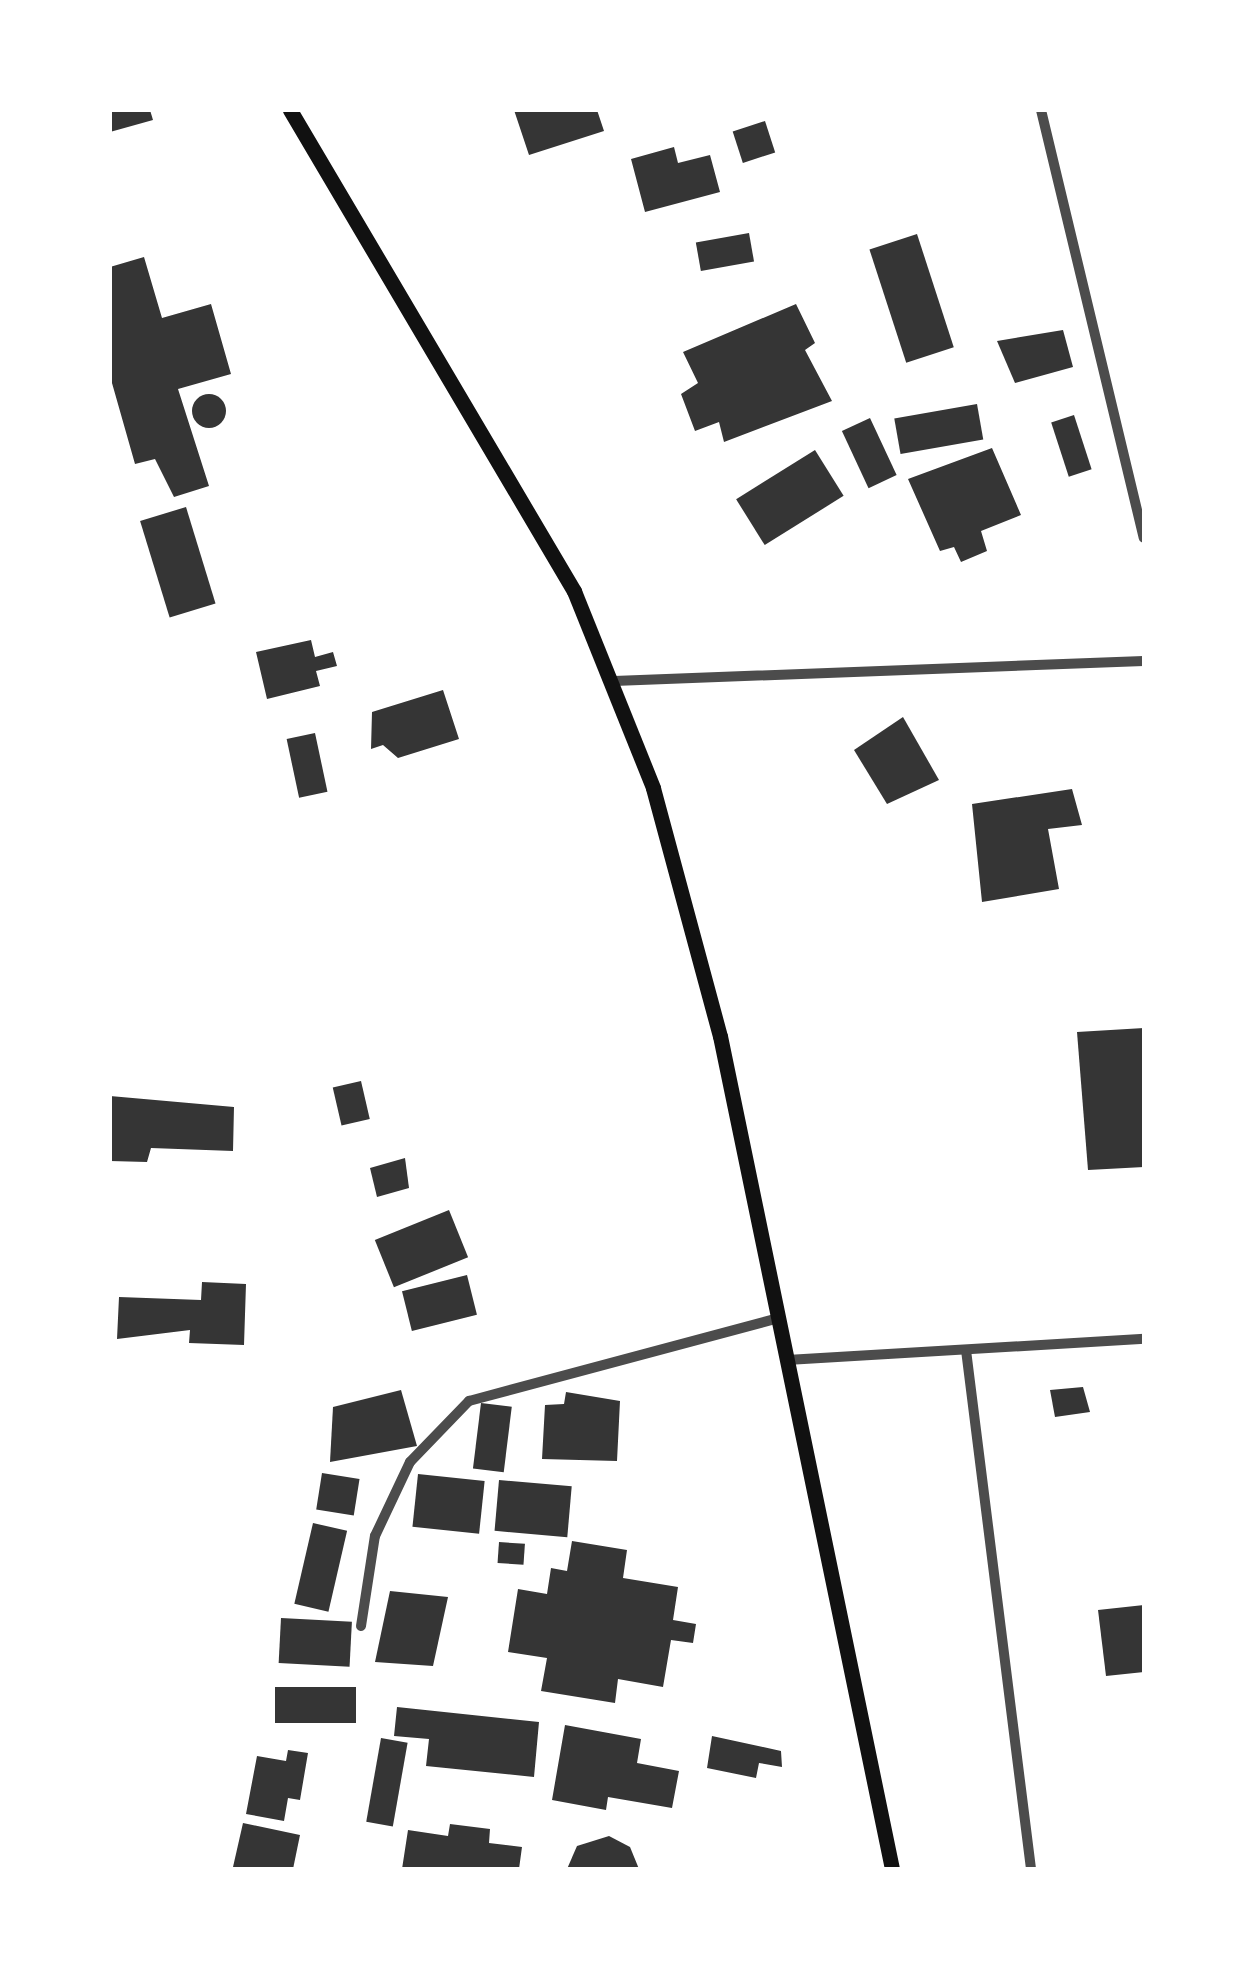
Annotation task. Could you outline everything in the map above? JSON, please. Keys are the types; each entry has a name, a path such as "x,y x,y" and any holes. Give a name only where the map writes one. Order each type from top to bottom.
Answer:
{"main road":[{"path":"290,110 512,482 614,681 700,950 892,1869"}],"street":[{"path":"1042,110 1144,538"},
{"path":"614,681 1144,660"},
{"path":"360,1626 375,1536 410,1462 469,1401 779,1318"},
{"path":"788,1360 1144,1339"},
{"path":"966,1350 1032,1869"}],"building":[{"path":"110,110 150,110 153,120 110,132"},
{"path":"514,110 597,110 604,131 529,155"},
{"path":"765,121 775,152 743,163 733,132"},
{"path":"674,147 678,163 710,155 720,192 645,212 631,159"},
{"path":"749,233 754,262 701,271 696,242"},
{"path":"917,234 954,347 906,363 869,249"},
{"path":"144,257 162,318 211,304 231,374 178,389 209,486 174,497 155,459 135,464 110,376 110,267"},
{"path":"796,304 815,343 805,350 832,401 724,442 719,422 695,431 681,394 698,383 683,352"},
{"path":"1063,330 1073,367 1015,383 997,341"},
{"path":"209,394 221,399 226,411 221,423 209,428 197,423 192,411 197,399"},
{"path":"977,404 983,439 901,454 894,419"},
{"path":"1074,415 1092,469 1069,477 1051,422"},
{"path":"870,418 897,475 869,488 842,431"},
{"path":"992,448 1021,515 981,531 987,551 961,562 954,547 940,551 908,479"},
{"path":"815,450 844,496 765,545 736,499"},
{"path":"186,507 216,604 170,618 140,521"},
{"path":"311,640 315,657 333,652 337,666 316,671 320,686 267,699 256,652"},
{"path":"443,690 459,739 398,758 383,745 371,749 372,712"},
{"path":"903,717 939,780 887,804 854,750"},
{"path":"315,733 327,792 299,798 287,739"},
{"path":"1072,789 1082,825 1048,829 1059,889 982,902 972,804"},
{"path":"1144,1028 1144,1167 1088,1170 1077,1032"},
{"path":"361,1081 370,1119 342,1126 333,1088"},
{"path":"110,1096 234,1107 233,1151 151,1148 147,1162 110,1161"},
{"path":"405,1158 409,1188 377,1197 370,1168"},
{"path":"449,1210 468,1257 394,1287 375,1240"},
{"path":"467,1275 477,1315 412,1331 402,1291"},
{"path":"202,1282 246,1284 244,1345 189,1343 190,1330 117,1339 119,1297 201,1300"},
{"path":"1083,1387 1090,1412 1055,1417 1050,1390"},
{"path":"401,1390 417,1446 330,1462 333,1407"},
{"path":"566,1392 620,1401 617,1461 542,1459 545,1405 564,1404"},
{"path":"481,1403 512,1407 504,1472 473,1469"},
{"path":"322,1473 360,1479 354,1515 316,1510"},
{"path":"418,1474 485,1481 479,1534 412,1527"},
{"path":"499,1480 572,1486 567,1537 495,1531"},
{"path":"313,1523 347,1531 328,1612 294,1604"},
{"path":"572,1541 627,1550 623,1578 678,1587 673,1620 696,1624 693,1643 671,1640 663,1687 618,1679 615,1703 541,1691 547,1658 508,1652 518,1589 547,1594 551,1568 567,1571"},
{"path":"499,1542 525,1544 523,1565 498,1563"},
{"path":"390,1591 448,1597 433,1666 375,1662"},
{"path":"1144,1605 1144,1672 1106,1676 1098,1610"},
{"path":"281,1618 352,1622 350,1667 279,1663"},
{"path":"275,1687 356,1687 356,1723 275,1723"},
{"path":"397,1707 539,1722 534,1777 426,1766 429,1739 394,1736"},
{"path":"565,1725 641,1739 637,1763 679,1771 672,1808 608,1797 606,1810 552,1800"},
{"path":"712,1736 781,1751 782,1767 759,1763 756,1778 707,1768"},
{"path":"381,1738 408,1743 393,1826 366,1822"},
{"path":"288,1750 308,1753 300,1800 288,1798 284,1821 246,1814 257,1756 286,1761"},
{"path":"243,1823 300,1835 293,1869 233,1867"},
{"path":"450,1824 490,1829 489,1843 522,1847 519,1869 402,1869 408,1830 448,1836"},
{"path":"609,1836 630,1847 639,1869 567,1869 577,1846"}]}
